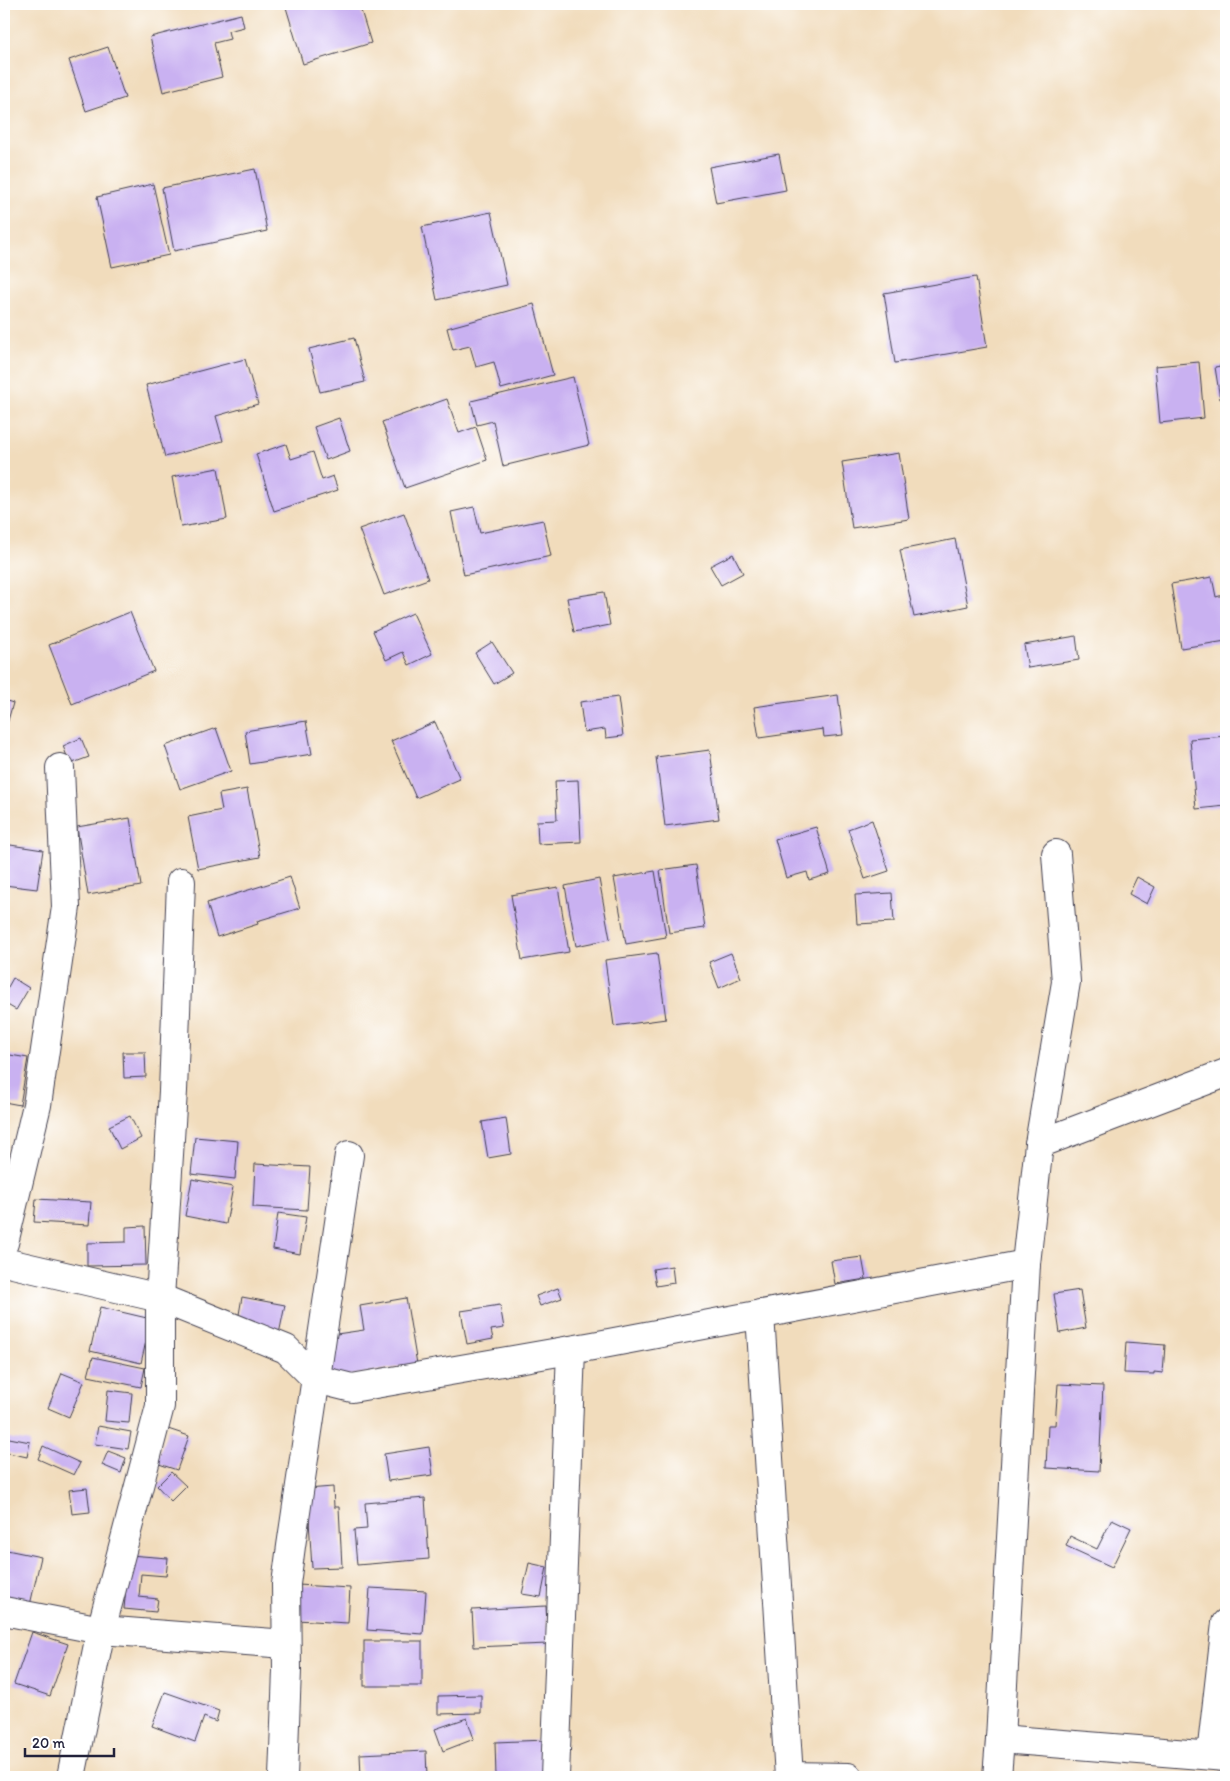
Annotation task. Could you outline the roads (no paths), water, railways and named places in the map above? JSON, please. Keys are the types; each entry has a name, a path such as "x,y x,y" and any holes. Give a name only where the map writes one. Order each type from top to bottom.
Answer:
{"street":[{"path":"4,1243 37,1105 66,907 60,768"},
{"path":"997,1777 1026,1264 1038,1144 1066,982 1056,854"},
{"path":"71,1777 101,1630 160,1406 160,1298 173,1091 181,882"},
{"path":"1038,1144 1226,1073"},
{"path":"283,1777 288,1670 286,1584 349,1155"},
{"path":"4,1262 160,1298 286,1349 316,1380 352,1388 572,1350 1026,1264"},
{"path":"760,1314 789,1777 848,1777"},
{"path":"554,1777 572,1350"},
{"path":"4,1611 101,1630 286,1644"},
{"path":"1000,1739 1219,1756 1226,1623"}]}
